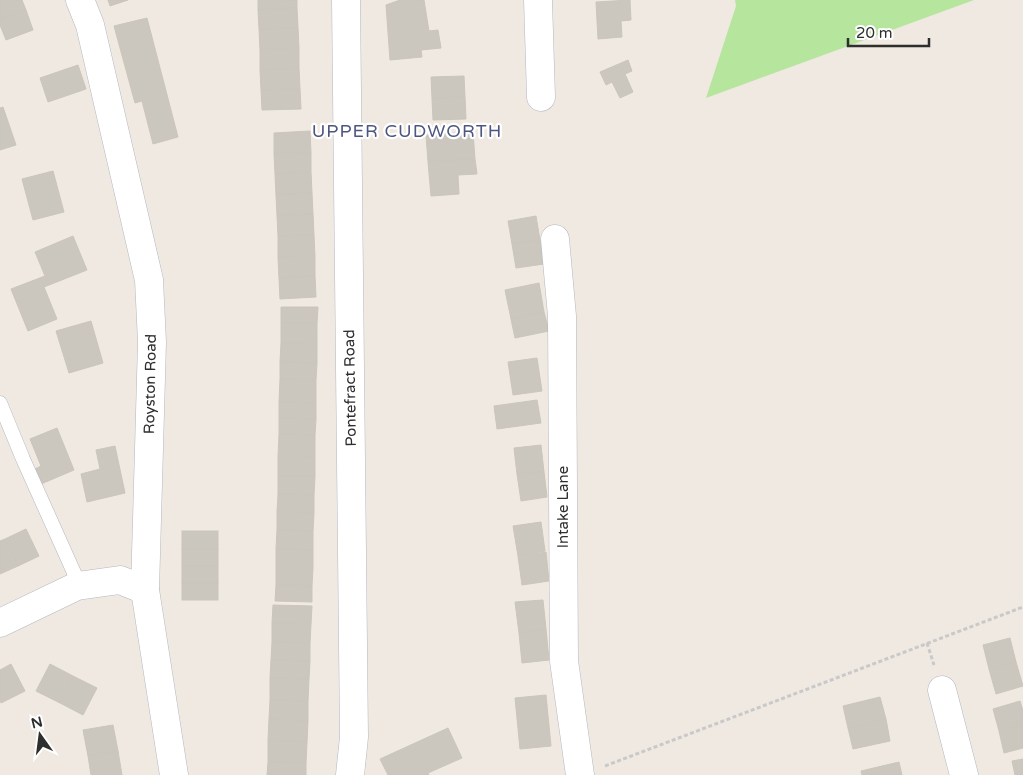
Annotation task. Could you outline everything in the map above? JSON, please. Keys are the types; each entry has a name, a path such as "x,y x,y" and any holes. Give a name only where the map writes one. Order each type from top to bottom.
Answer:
{"street":[{"name":"Royston Road","path":"80,0 90,25 149,280 152,342 145,590 174,775"},
{"name":"Pontefract Road","path":"346,0 354,737 350,775"},
{"path":"538,0 540,97"},
{"name":"Intake Lane","path":"555,239 562,316 564,661 590,772"},
{"path":"0,623 80,586 120,580 145,590"},
{"path":"942,690 964,775"}],"lane":[{"path":"0,403 80,586"}],"path":[{"path":"590,772 1023,607"}],"green space":[{"path":"735,0 974,0 706,98 736,6"}],"building":[{"path":"0,0 22,0 26,10 0,19"},
{"path":"108,0 128,0 110,6"},
{"path":"258,0 297,0 297,8 258,10"},
{"path":"400,0 424,0 429,31 438,30 441,48 421,50 422,57 390,60 386,5"},
{"path":"630,0 631,20 621,21 622,37 598,39 596,2"},
{"path":"297,8 298,28 259,29 258,10"},
{"path":"26,10 33,30 6,40 0,25 0,19"},
{"path":"147,18 178,137 153,144 142,101 135,103 114,26"},
{"path":"298,28 299,48 260,50 259,29"},
{"path":"299,48 299,68 260,70 260,50"},
{"path":"628,60 632,71 625,74 633,92 620,98 612,82 606,85 600,72"},
{"path":"78,65 86,89 48,102 40,78"},
{"path":"299,68 300,89 261,90 260,70"},
{"path":"464,76 465,97 432,99 431,77"},
{"path":"300,89 301,109 262,110 261,90"},
{"path":"465,97 466,119 433,120 432,99"},
{"path":"3,107 16,145 0,150 0,108"},
{"path":"310,131 311,153 274,154 274,133"},
{"path":"473,132 475,159 428,162 426,135"},
{"path":"311,153 311,172 275,174 274,154"},
{"path":"475,159 477,174 458,175 459,194 431,196 428,162"},
{"path":"53,171 64,212 33,220 22,179"},
{"path":"311,172 312,193 276,195 275,174"},
{"path":"312,193 313,214 277,216 276,195"},
{"path":"313,214 314,235 278,236 277,216"},
{"path":"536,216 540,240 512,244 508,221"},
{"path":"314,235 315,256 278,257 278,236"},
{"path":"73,236 87,270 44,287 57,319 28,331 11,289 45,276 35,252"},
{"path":"540,240 544,264 516,268 512,244"},
{"path":"315,256 315,276 279,278 278,257"},
{"path":"315,276 316,297 280,299 279,278"},
{"path":"539,283 544,312 511,319 505,290"},
{"path":"281,307 318,307 317,323 281,323"},
{"path":"544,312 549,331 515,338 511,319"},
{"path":"91,321 103,363 69,373 56,331"},
{"path":"281,323 317,323 317,344 281,343"},
{"path":"281,343 317,344 317,363 280,362"},
{"path":"537,358 542,391 513,395 508,362"},
{"path":"280,362 317,363 316,380 280,379"},
{"path":"280,379 316,380 316,403 279,402"},
{"path":"537,400 541,423 497,429 494,406"},
{"path":"279,402 316,403 316,419 279,418"},
{"path":"279,418 316,419 315,435 279,434"},
{"path":"57,428 74,470 41,484 35,469 41,466 30,439"},
{"path":"279,434 315,435 315,457 278,456"},
{"path":"541,445 544,472 517,474 514,448"},
{"path":"115,446 125,493 87,502 81,474 100,469 96,450"},
{"path":"278,456 315,457 315,476 278,476"},
{"path":"544,472 547,497 521,501 517,474"},
{"path":"278,476 315,476 314,495 278,494"},
{"path":"278,494 314,495 314,513 277,512"},
{"path":"277,512 314,513 313,531 277,530"},
{"path":"541,522 545,551 518,556 513,526"},
{"path":"26,529 39,556 18,566 5,539"},
{"path":"277,530 313,531 313,550 276,549"},
{"path":"182,531 218,531 218,549 182,549"},
{"path":"5,539 18,566 0,574 0,541"},
{"path":"182,549 218,549 218,566 182,566"},
{"path":"276,549 313,550 313,568 276,568"},
{"path":"546,552 549,581 522,585 518,556"},
{"path":"182,566 218,566 218,583 182,583"},
{"path":"276,568 313,568 312,586 276,585"},
{"path":"182,583 218,583 218,600 182,600"},
{"path":"276,585 312,586 312,602 275,601"},
{"path":"543,600 546,629 519,633 515,602"},
{"path":"273,605 312,606 311,624 272,623"},
{"path":"272,623 311,624 310,643 272,642"},
{"path":"546,629 549,660 522,663 519,633"},
{"path":"1010,638 1016,662 989,669 983,645"},
{"path":"272,642 310,643 310,661 271,660"},
{"path":"271,660 310,661 309,679 270,678"},
{"path":"1016,662 1023,686 996,694 989,669"},
{"path":"11,664 25,691 1,703 0,670"},
{"path":"50,664 73,676 60,703 36,691"},
{"path":"73,676 97,688 83,715 60,703"},
{"path":"270,678 309,679 308,701 270,700"},
{"path":"546,695 551,746 520,749 515,698"},
{"path":"880,697 886,719 848,728 843,706"},
{"path":"270,700 308,701 308,721 269,719"},
{"path":"1020,701 1023,711 1023,724 999,731 993,709"},
{"path":"269,719 308,721 307,742 268,740"},
{"path":"886,719 890,741 853,749 848,728"},
{"path":"1023,724 1023,748 1004,753 999,731"},
{"path":"113,725 118,751 88,756 83,730"},
{"path":"448,728 462,758 428,773 429,775 388,775 380,759"},
{"path":"268,740 307,742 306,763 268,762"},
{"path":"118,751 122,775 91,775 88,756"},
{"path":"1023,759 1023,775 1015,775 1012,761"},
{"path":"268,762 306,763 306,775 267,775"},
{"path":"899,762 902,775 862,775 861,771"}],"district":[{"name":"UPPER CUDWORTH","path":"407,131"}]}
